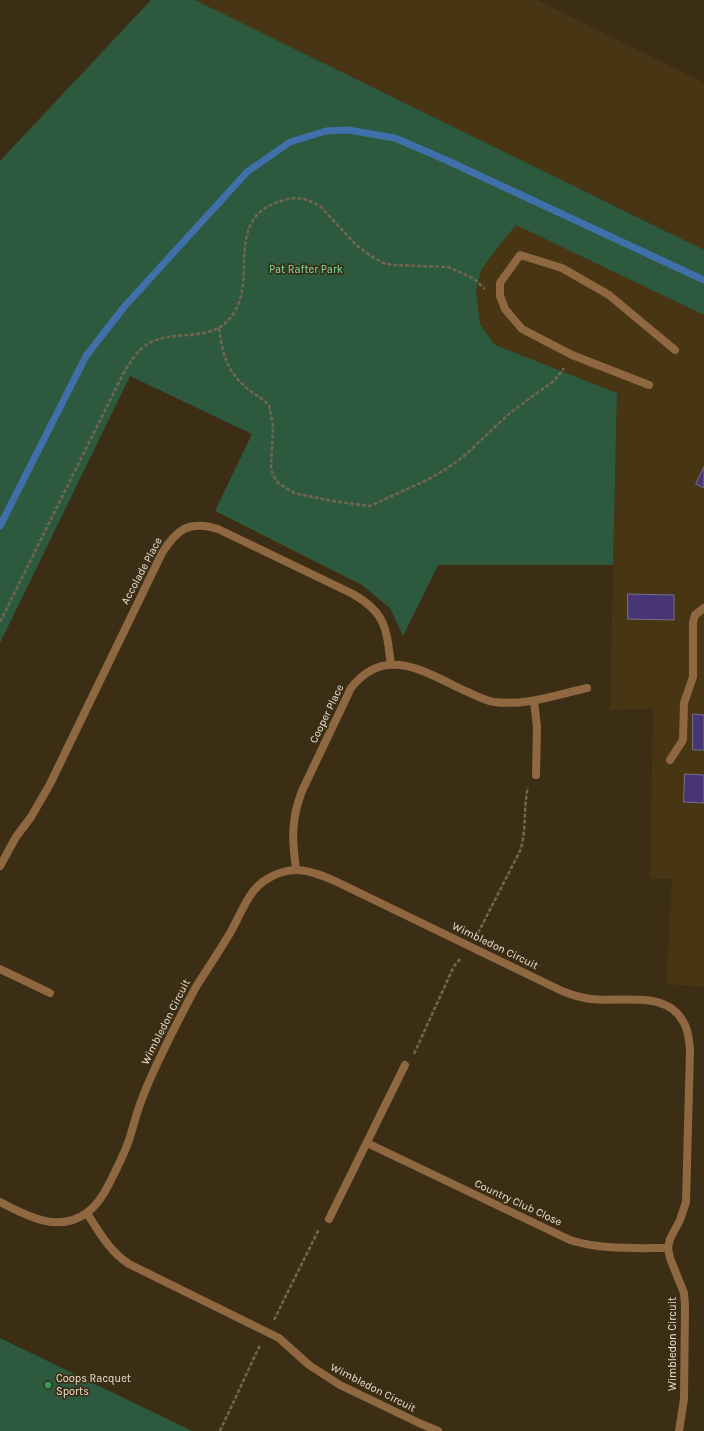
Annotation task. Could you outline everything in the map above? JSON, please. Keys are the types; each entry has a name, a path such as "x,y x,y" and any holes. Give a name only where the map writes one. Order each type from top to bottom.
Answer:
{"street":[{"path":"649,385 572,355 522,329 505,309 500,296 500,283 520,255 562,268 609,295 675,350"},
{"name":"Accolade Place","path":"0,866 16,837 31,817 50,784 162,553 170,540 182,529 199,525 218,529 353,594 366,602 375,610 383,623 391,665"},
{"path":"670,760 683,740 684,703 693,677 693,622 695,615 704,608"},
{"name":"Cooper Place","path":"296,869 293,839 293,823 296,807 302,791 351,688 363,674 377,668 391,665 400,664 412,666 475,696 491,701 505,703 534,701 587,688"},
{"path":"534,701 537,727 536,775"},
{"name":"Wimbledon Circuit","path":"0,1202 34,1219 48,1222 72,1220 87,1213 97,1203 104,1194 120,1162 149,1081 178,1021 195,988 230,933 255,888 279,873 296,869 308,870 330,879 562,991 575,996 592,999 655,1001 666,1005 676,1012 684,1023 688,1035 690,1050 687,1190 684,1211 670,1239 668,1248 670,1258 684,1293 685,1306 684,1399 679,1431"},
{"path":"0,969 50,993"},
{"path":"329,1219 405,1065"},
{"name":"Country Club Close","path":"367,1143 570,1240 583,1244 615,1248 668,1248"},
{"name":"Wimbledon Circuit","path":"87,1213 119,1258 279,1338 309,1365 340,1385 398,1414 438,1431"}],"path":[{"path":"0,622 122,376 138,352 156,340 207,332 219,328 229,320 236,310 242,290 245,242 250,224 264,208 274,203 295,198 314,202 321,207 356,245 383,263 393,265 448,267 473,278 486,289 500,296"},
{"path":"219,328 223,354 232,372 250,390 269,405 273,425 271,467 272,475 278,483 294,493 363,506 370,506 386,499 429,479 446,469 463,456 506,417 554,381 572,355"},
{"path":"476,937 520,852 523,841 525,801 530,783 536,775"},
{"path":"405,1065 413,1057 416,1047 454,966 462,956"}],"shaded area":[{"path":"195,0 537,0 704,83 704,250"},
{"path":"516,225 704,315 704,987 666,984 672,879 650,879 653,709 610,710 617,393 495,345 480,324 476,291 481,270"}],"green space":[{"name":"Pat Rafter Park","path":"151,0 195,0 704,250 704,315 516,225 481,270 476,291 480,324 495,345 617,393 613,565 438,565 403,636 390,608 362,585 215,511 252,434 130,376 0,643 0,161"},
{"name":"Coops Racquet Sports","path":"0,1338 192,1431 0,1431"}],"building":[{"path":"704,467 704,488 696,484"},
{"path":"628,594 674,595 674,620 628,619"},
{"path":"693,714 704,715 704,750 693,750"},
{"path":"685,774 704,775 704,803 684,802"}],"waterway":[{"path":"0,526 86,356 124,307 247,172 290,142 326,131 348,130 395,138 446,160 704,280"}],"place":[{"name":"Coops Racquet Sports","path":"48,1385"}]}
